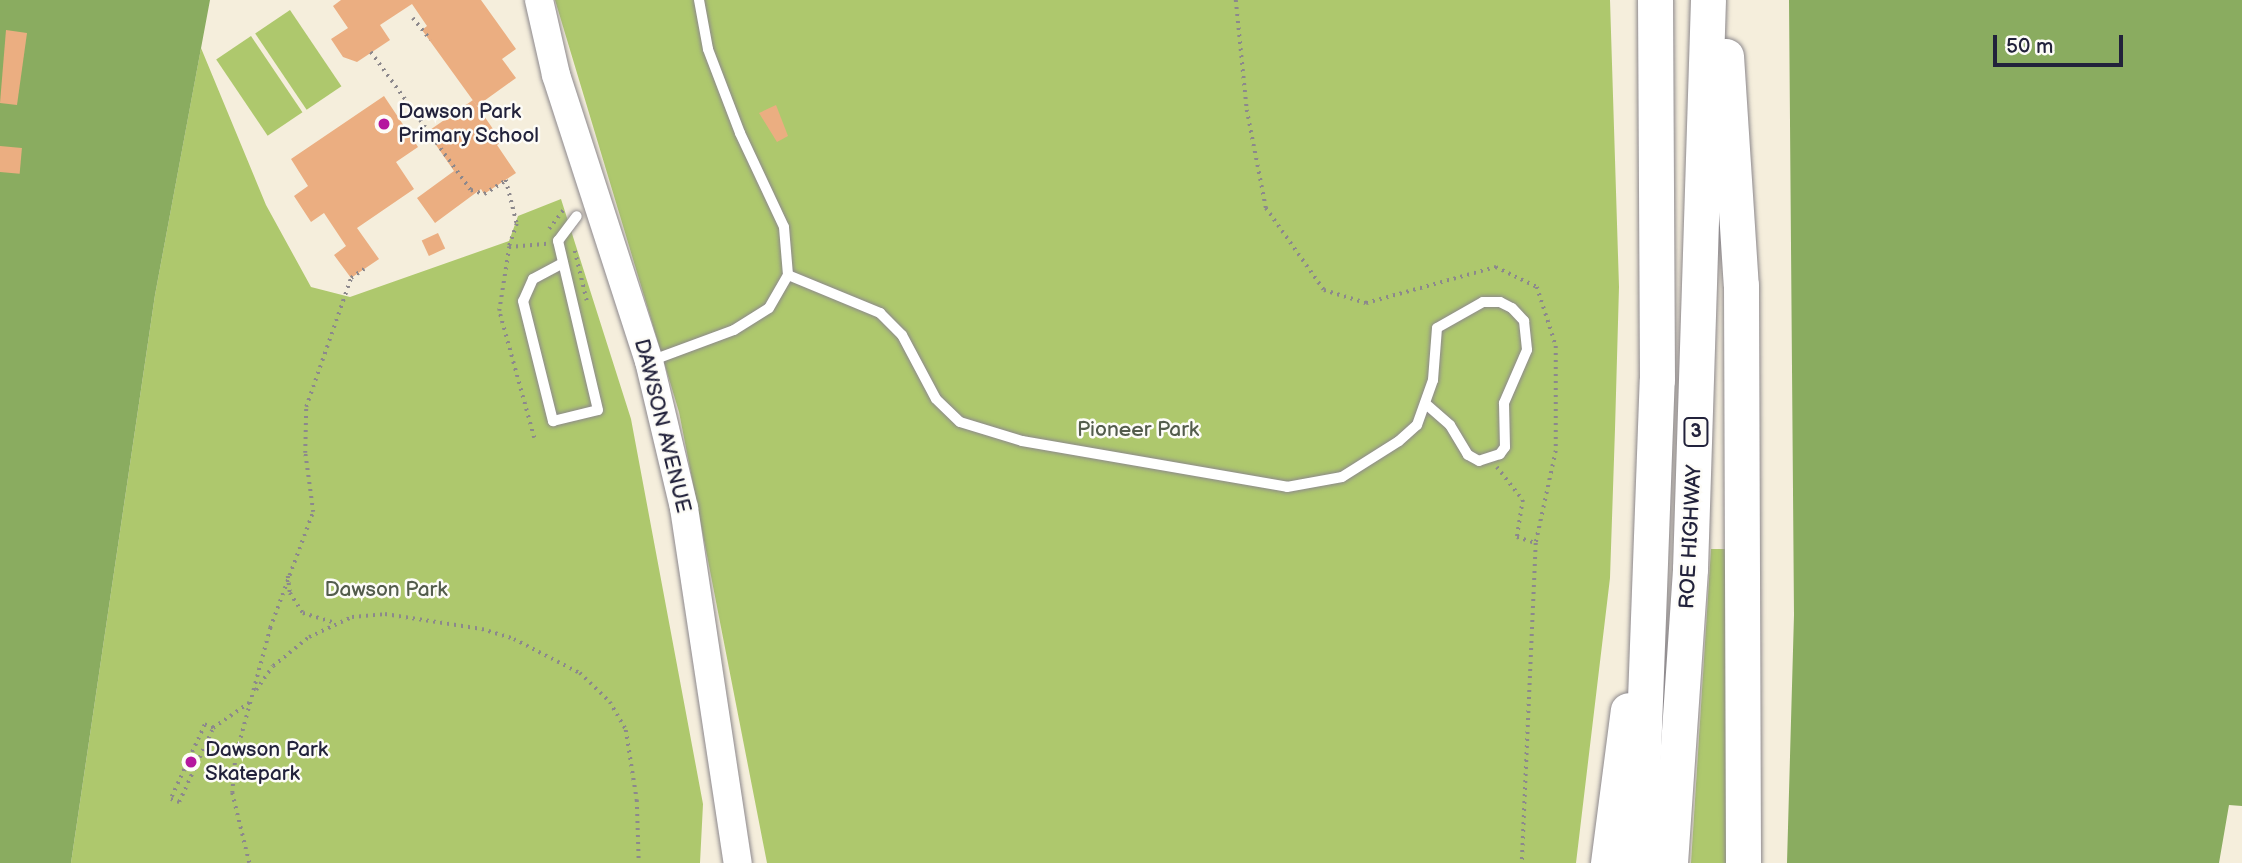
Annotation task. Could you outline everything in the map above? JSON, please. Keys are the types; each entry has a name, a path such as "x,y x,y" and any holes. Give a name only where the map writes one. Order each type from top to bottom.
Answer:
{"highway":[{"name":"ROE HIGHWAY","path":"1639,863 1653,565 1655,0"},
{"name":"ROE HIGHWAY","path":"1670,863 1691,556 1708,0"},
{"path":"1721,0 1741,285 1743,863"},
{"path":"1608,863 1623,736 1653,565"}],"main road":[{"name":"DAWSON AVENUE","path":"539,0 556,75 649,361 684,508 738,863"}],"lane":[{"path":"649,361 734,330 769,309 788,275 784,227 740,133 708,49 699,0"},
{"path":"563,263 533,279 523,301 553,421 598,410 558,241 578,216"},
{"path":"788,275 880,313 902,335 936,399 960,422 1022,441 1287,487 1342,477 1417,425 1433,380 1437,328 1483,302 1500,302 1511,308 1524,321 1527,351 1504,403 1505,447 1492,458 1479,461 1468,455 1450,425 1425,403"}],"path":[{"path":"413,18 431,40"},
{"path":"371,52 471,190 484,194 506,180 517,224 509,247"},
{"path":"249,863 233,785 251,701 288,574 313,512 305,453 306,407 351,278 364,269"},
{"path":"1492,458 1523,500 1517,537 1536,543"},
{"path":"288,574 290,593 303,613 337,623"},
{"path":"255,692 273,666 309,636 337,623 385,614 482,629 514,639 580,673 610,702 626,730 637,800 639,863"},
{"path":"213,729 205,725 171,799 179,802 213,729 251,701"}],"green space":[{"path":"0,0 210,0 155,295 71,863 0,863"},
{"name":"Pioneer Park","path":"555,0 1610,0 1619,287 1610,578 1576,863 767,863 679,412"},
{"path":"1789,0 2242,0 2242,806 2229,805 2219,863 1787,863 1794,615"},
{"path":"290,10 341,86 307,110 255,33"},
{"path":"251,36 302,112 268,136 216,59"},
{"name":"Dawson Park","path":"201,48 266,205 311,287 350,297 509,241 518,216 561,199 631,419 703,804 700,863 71,863 155,295"},
{"path":"1711,549 1737,549 1735,863 1691,863"}],"building":[{"path":"341,0 481,0 516,49 502,59 516,78 477,106 422,30 427,26 412,4 380,25 390,40 357,62 343,57 331,39 348,28 333,6"},
{"path":"6,30 27,33 17,105 0,103"},
{"path":"384,96 418,147 396,162 414,189 357,228 379,259 351,278 334,255 346,246 324,213 311,222 294,196 308,186 291,159"},
{"path":"473,100 502,142 497,145 516,173 484,194 481,189 435,223 417,198 454,171 427,132"},
{"path":"776,105 788,136 777,142 759,113"},
{"path":"0,146 22,148 20,174 0,172"},
{"path":"438,233 445,248 429,256 422,241"}],"place":[{"name":"Dawson Park Primary School","path":"384,124"},
{"name":"Dawson Park Skatepark","path":"191,762"}]}
